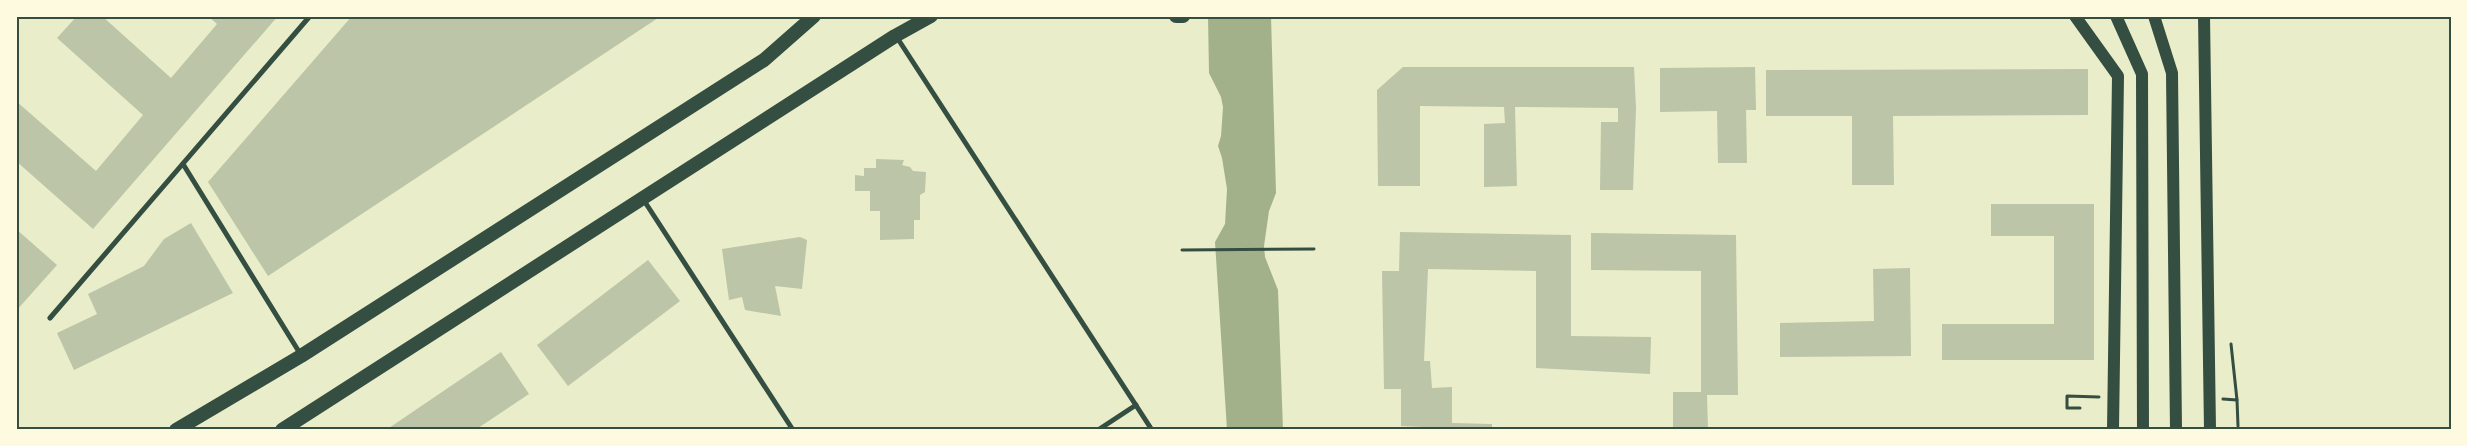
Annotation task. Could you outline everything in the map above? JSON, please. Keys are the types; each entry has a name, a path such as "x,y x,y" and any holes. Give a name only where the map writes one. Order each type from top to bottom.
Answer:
{"highway":[{"path":"764,60 800,16"},
{"path":"176,430 301,356 764,60 814,16"},
{"path":"282,430 895,36 930,16"},
{"path":"1178,16 1183,16"}],"main road":[{"path":"2075,16 2118,76 2114,430"},
{"path":"2116,16 2142,74 2143,430"},
{"path":"2154,16 2172,73 2176,430"},
{"path":"2204,16 2210,430"}],"street":[{"path":"50,318 308,17"},
{"path":"895,36 1152,430"},
{"path":"183,164 301,356"},
{"path":"643,199 792,430"},
{"path":"1098,430 1136,405"}],"path":[{"path":"1182,250 1314,249"},
{"path":"2237,400 2238,426"}],"shaded area":[{"path":"1208,16 1271,16 1276,193 1269,211 1264,246 1265,257 1278,290 1283,430 1227,430 1215,242 1225,224 1227,189 1218,146 1221,136 1223,107 1221,97 1209,73"}],"building":[{"path":"77,16 102,16 171,78 217,24 208,16 278,16 93,229 16,161 16,101 96,171 143,115 57,38"},
{"path":"352,16 661,16 268,276 208,182"},
{"path":"1403,67 1634,67 1636,108 1633,190 1600,190 1601,122 1618,122 1618,108 1515,107 1517,186 1484,187 1484,124 1505,123 1504,107 1420,106 1420,186 1378,186 1377,90"},
{"path":"1755,67 1756,110 1746,110 1747,163 1718,163 1717,111 1660,112 1660,68"},
{"path":"2088,69 2088,115 1893,116 1894,185 1852,185 1852,116 1766,116 1766,70"},
{"path":"876,159 904,160 902,165 910,167 913,171 926,172 925,192 920,195 920,220 914,220 914,239 880,240 880,211 870,211 870,191 855,191 855,175 864,176 864,168 876,168"},
{"path":"1991,204 2094,204 2094,360 1942,360 1942,324 2054,324 2054,236 1991,236"},
{"path":"191,223 233,293 74,370 57,333 97,314 88,294 144,266 164,239"},
{"path":"16,229 57,265 16,311"},
{"path":"1400,232 1571,235 1571,336 1651,337 1650,374 1536,368 1536,271 1428,269 1424,361 1430,361 1432,388 1452,387 1452,423 1492,424 1492,430 1401,426 1401,389 1384,389 1382,271 1399,271"},
{"path":"1591,233 1736,235 1738,395 1707,395 1708,430 1673,430 1673,392 1701,392 1701,271 1591,270"},
{"path":"800,237 807,240 802,289 775,286 781,316 745,310 742,297 729,300 722,249"},
{"path":"648,260 680,301 568,386 537,345"},
{"path":"1910,268 1911,356 1780,357 1780,323 1874,321 1873,269"},
{"path":"501,352 529,394 475,430 386,430"}]}
